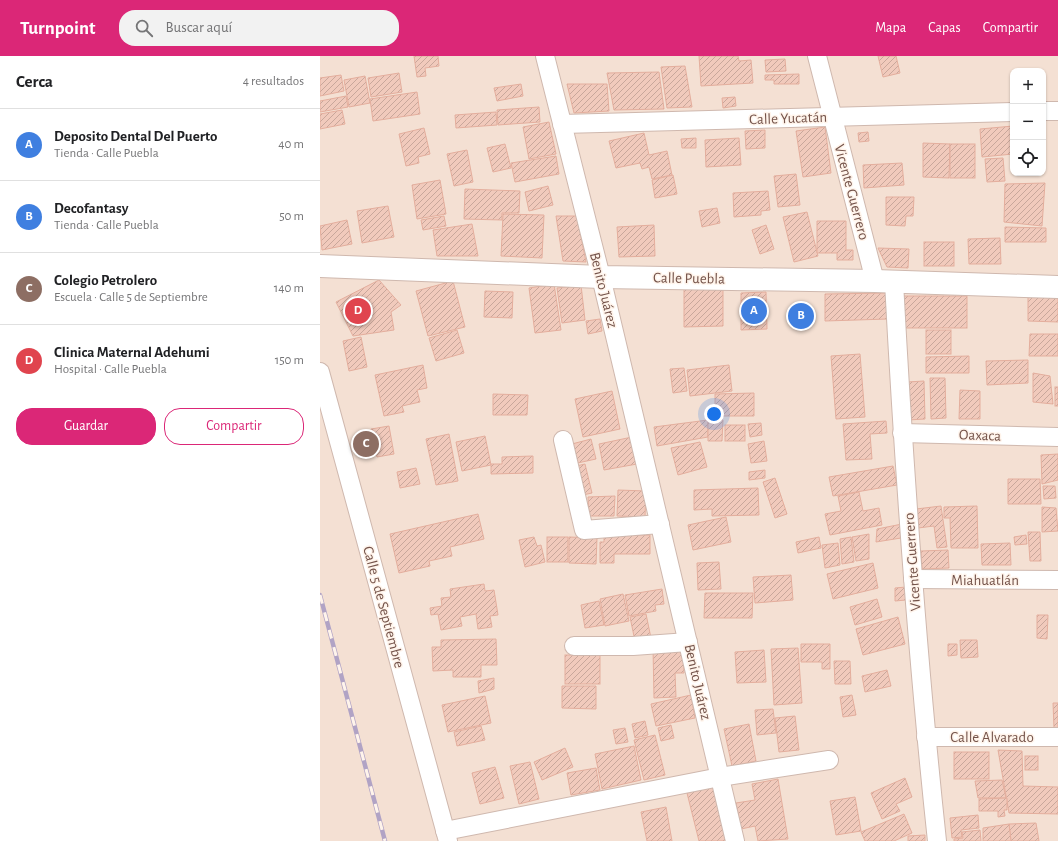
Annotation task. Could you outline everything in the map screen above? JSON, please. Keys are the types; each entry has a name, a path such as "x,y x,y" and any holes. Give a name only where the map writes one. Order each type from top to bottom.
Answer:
{"street":[{"name":"Benito Juárez","path":"545,56 601,277 736,841"},
{"name":"Vicente Guerrero","path":"817,56 832,117 885,282 902,433 926,737 937,841"},
{"path":"1046,111 1058,110"},
{"name":"Calle Yucatán","path":"562,124 1010,112"},
{"name":"Calle Puebla","path":"320,266 601,277 885,282 1058,287"},
{"name":"Calle 5 de Septiembre","path":"320,372 446,836"},
{"name":"Oaxaca","path":"902,433 1058,437"},
{"path":"563,440 584,530 660,524"},
{"name":"Miahuatlán","path":"913,579 1058,580"},
{"path":"574,646 633,646 688,642"},
{"name":"Calle Alvarado","path":"926,737 1058,737"},
{"path":"446,836 720,777 829,760"}],"shaded area":[{"path":"320,56 1058,56 1058,841 320,841"}],"building":[{"path":"414,56 438,56 439,66 425,68 426,76 417,77"},
{"path":"699,56 738,56 739,61 751,60 753,83 701,86"},
{"path":"878,56 896,56 900,73 883,77"},
{"path":"785,59 786,71 766,72 765,60"},
{"path":"685,66 692,107 667,108 661,67"},
{"path":"659,72 664,109 614,110 607,73"},
{"path":"399,73 402,92 371,97 368,78"},
{"path":"799,74 799,84 774,84 774,80 765,80 765,75"},
{"path":"341,75 344,91 320,96 320,78"},
{"path":"365,76 370,103 349,107 344,80"},
{"path":"521,84 523,96 497,101 494,88"},
{"path":"567,84 607,84 609,111 574,113"},
{"path":"417,92 420,114 373,121 370,99"},
{"path":"346,96 348,107 320,112 320,101"},
{"path":"735,97 736,106 723,108 722,98"},
{"path":"539,107 540,122 498,125 497,110"},
{"path":"342,110 345,124 320,129 320,114"},
{"path":"496,112 497,125 456,128 455,115"},
{"path":"549,122 556,154 529,159 523,127"},
{"path":"1010,126 1010,154 982,157 980,129"},
{"path":"825,127 831,173 803,177 796,131"},
{"path":"424,128 430,154 418,157 419,163 406,166 399,134"},
{"path":"765,130 765,148 746,149 745,131"},
{"path":"868,132 869,141 859,142 858,133"},
{"path":"644,133 649,155 667,151 672,175 652,179 649,167 642,169 640,163 616,168 609,141"},
{"path":"696,138 696,148 682,148 681,139"},
{"path":"739,138 741,165 706,167 705,140"},
{"path":"923,143 950,144 949,178 923,177"},
{"path":"505,144 511,168 493,172 487,148"},
{"path":"950,144 975,144 975,178 950,178"},
{"path":"467,150 473,182 454,186 447,154"},
{"path":"556,156 559,174 515,182 511,163"},
{"path":"1003,158 1005,181 987,182 985,159"},
{"path":"902,163 904,185 864,188 863,165"},
{"path":"796,174 800,205 778,207 774,176"},
{"path":"673,175 677,194 655,198 652,180"},
{"path":"440,180 446,214 417,219 412,185"},
{"path":"1045,183 1042,226 1004,222 1005,184"},
{"path":"548,186 553,205 529,211 525,192"},
{"path":"465,189 520,191 519,213 502,213 502,220 464,219"},
{"path":"768,191 770,210 761,211 761,215 734,217 733,193"},
{"path":"886,197 914,197 913,216 906,216 905,226 886,225"},
{"path":"388,206 394,237 362,243 357,211"},
{"path":"717,208 720,223 702,227 699,211"},
{"path":"807,212 818,256 794,262 783,217"},
{"path":"503,214 544,215 542,258 501,256"},
{"path":"444,216 446,226 423,230 421,220"},
{"path":"556,216 577,216 586,262 563,261"},
{"path":"347,220 352,244 322,250 320,226"},
{"path":"817,221 846,221 846,250 853,250 853,260 837,260 837,253 817,253"},
{"path":"472,224 478,256 437,256 433,230"},
{"path":"654,225 655,256 619,257 617,227"},
{"path":"766,225 774,249 760,254 752,230"},
{"path":"1005,227 1046,228 1046,242 1005,242"},
{"path":"1000,238 1001,264 969,264 968,239"},
{"path":"924,242 954,242 954,266 924,266"},
{"path":"878,248 909,249 908,268 887,267"},
{"path":"379,280 401,305 391,312 394,330 353,336 336,302"},
{"path":"453,281 465,327 428,336 416,291"},
{"path":"554,284 561,330 535,333 529,288"},
{"path":"581,285 585,320 562,323 557,288"},
{"path":"723,285 723,326 684,327 684,286"},
{"path":"485,291 513,292 512,318 484,317"},
{"path":"766,292 767,329 741,330 741,293"},
{"path":"887,293 888,319 825,321 825,294"},
{"path":"1028,295 1058,296 1058,322 1028,321"},
{"path":"903,296 967,296 967,328 903,328"},
{"path":"600,319 602,331 588,334 586,321"},
{"path":"457,330 464,353 436,361 429,338"},
{"path":"926,330 951,330 951,354 926,354"},
{"path":"1030,334 1058,334 1058,356 1029,356"},
{"path":"361,337 367,367 349,371 343,341"},
{"path":"860,354 865,417 836,419 831,356"},
{"path":"969,356 969,373 926,373 926,357"},
{"path":"1028,360 1028,383 987,385 986,361"},
{"path":"423,365 427,388 417,390 420,402 402,406 404,412 384,416 375,375"},
{"path":"729,365 732,391 690,396 687,370"},
{"path":"684,368 687,391 673,393 670,369"},
{"path":"1033,373 1050,376 1053,404 1033,402"},
{"path":"930,378 945,378 946,418 931,419"},
{"path":"924,381 925,419 908,420 907,382"},
{"path":"1055,387 1058,387 1058,406 1055,406"},
{"path":"960,390 980,391 980,419 959,419"},
{"path":"612,391 620,429 583,437 575,399"},
{"path":"754,393 754,416 715,416 715,394"},
{"path":"493,394 528,395 527,415 493,415"},
{"path":"708,420 708,437 657,446 654,427"},
{"path":"708,420 723,420 722,441 708,441"},
{"path":"886,421 887,433 870,434 872,459 846,460 843,424"},
{"path":"761,423 762,435 750,437 748,424"},
{"path":"725,425 745,425 745,441 725,441"},
{"path":"389,426 394,454 377,457 371,429"},
{"path":"449,434 458,481 436,485 426,439"},
{"path":"485,436 491,465 462,471 456,442"},
{"path":"632,437 637,464 604,470 599,444"},
{"path":"591,439 596,459 573,464 568,445"},
{"path":"764,441 767,461 751,463 748,444"},
{"path":"700,442 707,467 678,475 671,448"},
{"path":"1058,454 1058,480 1042,484 1041,455"},
{"path":"533,456 533,473 491,474 491,464 502,464 502,457"},
{"path":"585,464 592,493 578,496 572,467"},
{"path":"893,466 897,485 833,496 829,477"},
{"path":"416,468 420,484 400,488 397,472"},
{"path":"765,470 765,478 749,480 749,472"},
{"path":"775,478 787,514 775,518 763,482"},
{"path":"1008,479 1040,479 1041,504 1008,504"},
{"path":"1043,486 1055,486 1056,498 1044,499"},
{"path":"758,488 759,515 712,516 712,509 694,510 694,490"},
{"path":"618,490 646,491 645,517 617,516"},
{"path":"859,492 863,511 879,508 882,525 830,535 825,514 841,511 838,496"},
{"path":"615,496 614,516 589,516 588,497"},
{"path":"941,506 947,547 937,548 934,526 918,528 916,509"},
{"path":"977,506 978,548 951,548 950,518 944,518 944,507"},
{"path":"1042,507 1056,508 1058,531 1042,532"},
{"path":"478,514 484,539 450,547 452,556 429,561 430,566 399,573 390,534"},
{"path":"726,517 731,542 693,550 688,525"},
{"path":"902,524 901,538 876,542 877,529"},
{"path":"1028,532 1040,532 1041,561 1030,561"},
{"path":"869,534 869,559 856,561 852,537"},
{"path":"604,535 650,535 650,554 614,554 614,563 600,563 600,542 604,542"},
{"path":"1026,535 1027,544 1015,545 1014,537"},
{"path":"534,537 537,546 541,545 545,562 525,567 519,540"},
{"path":"547,537 568,537 568,562 547,562"},
{"path":"569,537 597,538 596,564 569,563"},
{"path":"819,537 821,548 798,553 796,542"},
{"path":"851,537 854,562 842,564 840,539"},
{"path":"838,543 840,565 825,568 822,545"},
{"path":"1010,543 1011,565 982,565 981,544"},
{"path":"948,550 949,568 922,569 921,551"},
{"path":"719,562 721,589 698,590 697,563"},
{"path":"873,563 878,588 833,599 827,574"},
{"path":"791,575 793,600 755,603 753,577"},
{"path":"484,584 485,591 494,590 498,615 490,616 492,627 478,629 476,614 460,617 462,626 441,630 438,614 431,615 430,608 442,606 441,598 451,597 450,589"},
{"path":"906,587 906,600 895,601 895,588"},
{"path":"662,589 664,604 655,605 656,611 629,616 625,595"},
{"path":"705,593 753,593 752,618 704,618"},
{"path":"623,594 629,621 605,626 600,599"},
{"path":"877,599 882,617 855,625 850,607"},
{"path":"599,601 604,625 585,628 581,605"},
{"path":"646,614 651,638 635,641 630,617"},
{"path":"1037,615 1048,615 1047,639 1037,638"},
{"path":"898,617 905,644 863,655 856,629"},
{"path":"496,639 497,665 481,665 481,677 453,677 453,670 433,671 432,647 441,647 441,640"},
{"path":"960,640 977,640 978,657 961,658"},
{"path":"801,644 830,644 830,669 822,669 822,662 801,662"},
{"path":"948,644 957,644 957,655 948,656"},
{"path":"683,645 684,673 675,673 676,697 654,698 653,648"},
{"path":"798,648 802,703 774,705 771,649"},
{"path":"764,650 766,682 737,683 735,652"},
{"path":"565,655 600,655 600,684 565,684"},
{"path":"834,661 850,661 851,684 835,684"},
{"path":"887,670 891,686 865,692 862,676"},
{"path":"494,678 494,689 479,693 478,681"},
{"path":"562,686 596,686 596,709 562,708"},
{"path":"691,695 695,718 656,726 651,704"},
{"path":"852,695 856,715 843,717 840,697"},
{"path":"485,696 491,723 448,732 442,705"},
{"path":"1053,703 1058,703 1058,728 1054,728"},
{"path":"773,709 776,733 757,735 755,710"},
{"path":"795,716 799,750 779,752 775,718"},
{"path":"645,721 648,735 635,738 632,724"},
{"path":"749,724 756,761 732,766 724,729"},
{"path":"671,725 674,738 661,741 658,728"},
{"path":"481,726 485,740 457,746 454,732"},
{"path":"625,728 628,742 616,744 613,730"},
{"path":"655,735 665,775 644,780 634,740"},
{"path":"634,746 641,780 602,789 595,754"},
{"path":"565,748 573,767 542,780 534,762"},
{"path":"998,750 1022,751 1023,786 1058,787 1058,814 1009,813"},
{"path":"954,752 989,752 989,779 954,779"},
{"path":"1025,756 1038,756 1038,770 1025,770"},
{"path":"530,762 539,799 519,804 510,766"},
{"path":"495,767 504,798 480,804 472,773"},
{"path":"596,768 600,790 571,795 567,773"},
{"path":"905,778 912,797 896,804 900,811 882,819 871,793"},
{"path":"778,779 788,839 758,841 755,826 741,829 736,803 755,800 752,784"},
{"path":"1002,780 1006,798 978,798 975,781"},
{"path":"714,786 728,841 699,841 687,793"},
{"path":"855,797 861,831 836,835 830,801"},
{"path":"1007,798 1007,810 1004,810 1005,816 998,817 998,811 979,811 979,799"},
{"path":"666,807 672,841 647,841 641,812"},
{"path":"904,814 912,833 894,841 865,841 861,832"},
{"path":"978,815 979,828 961,830 962,837 952,838 950,818"},
{"path":"1036,823 1039,841 1011,841 1009,824"},
{"path":"1009,824 1011,841 983,841 983,828"},
{"path":"980,830 981,841 954,841 954,839 963,838 962,832"},
{"path":"925,835 925,841 908,841 908,836"}],"railway":[{"path":"320,595 385,841"}],"place":[{"name":"Clinica Maternal Adehumi","path":"358,311"},
{"name":"Deposito Dental Del Puerto","path":"754,311"},
{"name":"Decofantasy","path":"801,316"},
{"name":"Colegio Petrolero","path":"366,444"}]}
